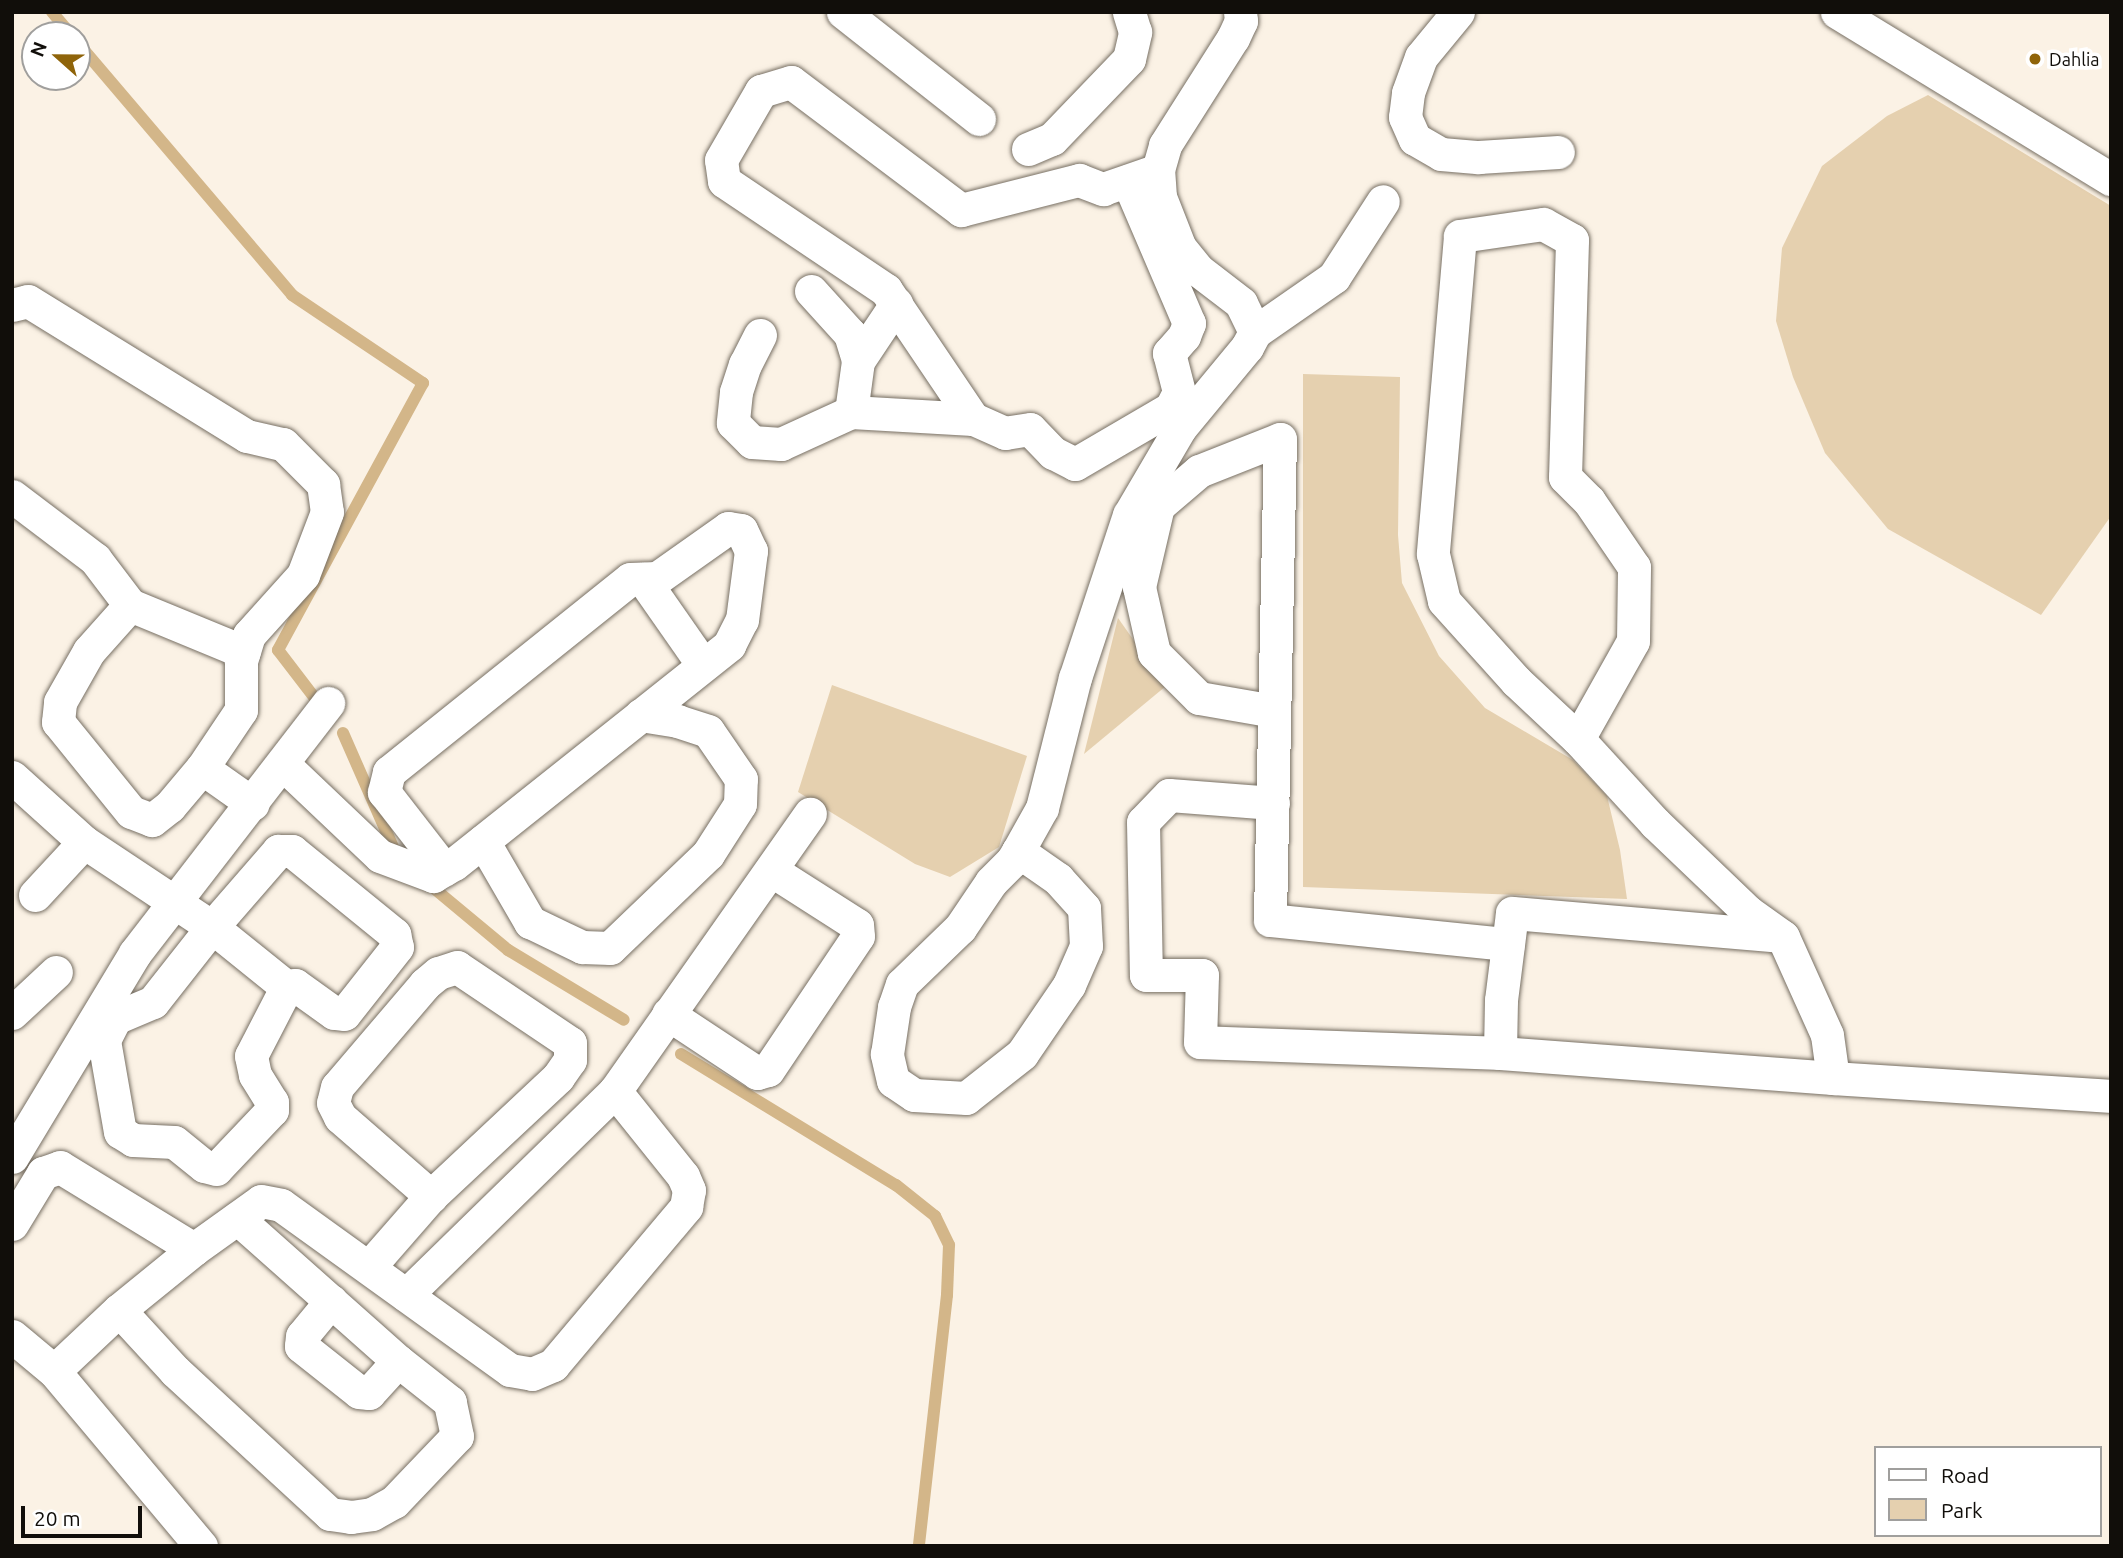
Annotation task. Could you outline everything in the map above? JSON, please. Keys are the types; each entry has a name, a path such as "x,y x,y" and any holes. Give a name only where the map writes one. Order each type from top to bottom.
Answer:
{"street":[{"path":"843,12 979,119"},
{"path":"1028,149 1052,139 1129,59 1135,32 1129,12"},
{"path":"973,419 886,289 724,181 721,160 761,92 791,82 961,210 1079,180 1102,189 1143,175 1233,38 1241,21 1240,12"},
{"path":"1458,12 1421,57 1408,93 1405,117 1415,139 1441,154 1479,157 1558,152"},
{"path":"1837,12 2111,179"},
{"path":"760,335 739,383 733,423 752,442 781,444 852,412 973,419 1005,433 1030,429 1053,453 1075,464 1171,408 1179,392 1169,353 1184,336 1189,323 1160,197 1143,175"},
{"path":"1018,851 1058,879 1084,908 1086,947 1069,985 1022,1054 966,1098 914,1095 893,1081 887,1054 894,1007 901,984 960,928 990,882 1012,861 1042,808 1075,678 1129,515 1180,428 1247,347 1255,332 1334,276 1383,201"},
{"path":"1578,739 1633,641 1634,567 1589,500 1565,477 1572,240 1544,224 1460,236 1433,554 1444,601 1516,681 1578,739 1655,822 1748,912 1783,937 1827,1035 1833,1078"},
{"path":"1173,258 1198,270 1241,303 1255,332"},
{"path":"811,291 850,334 858,361 852,412"},
{"path":"12,305 28,301 247,436 283,444 323,484 327,512 303,575 249,635 241,662 241,710 202,768 170,806 152,820 131,812 58,722 60,702 89,651 130,605"},
{"path":"858,361 896,304"},
{"path":"1274,712 1199,698 1154,653 1139,587 1158,506 1199,471 1280,439 1270,920 1508,944"},
{"path":"12,496 95,559 130,605 244,652"},
{"path":"284,765 380,856 433,876 444,869 483,841 729,645 742,620 751,551 741,530 728,528 657,578 630,579 389,772 384,792 444,869"},
{"path":"643,579 703,665"},
{"path":"43,1173 13,1157 135,953 284,765 328,703"},
{"path":"483,841 530,922 582,947 610,948 708,854 740,804 741,779 708,731 678,721 640,715"},
{"path":"202,768 253,804"},
{"path":"12,776 84,842 212,927 288,988"},
{"path":"1273,803 1169,795 1143,822 1146,975 1202,975 1200,1042 1500,1053 2111,1096"},
{"path":"406,1295 615,1091 810,814"},
{"path":"35,895 84,842"},
{"path":"278,851 292,851 394,934 397,947 344,1014 334,1013 295,985 288,988 251,1056 255,1075 272,1102 272,1110 216,1169 204,1166 174,1142 133,1140 120,1132 104,1040 115,1018 153,1002 212,927 278,851"},
{"path":"668,1014 757,1073 768,1070 859,936 856,925 771,870"},
{"path":"1500,1053 1501,1000 1512,913 1783,937"},
{"path":"369,1267 431,1196 558,1077 570,1060 569,1043 457,967 438,973 425,984 337,1087 333,1103 340,1117 431,1196"},
{"path":"12,1013 55,972"},
{"path":"54,1371 119,1310 194,1249 261,1201 281,1205 510,1370 532,1374 554,1365 686,1207 689,1190 682,1176 615,1091"},
{"path":"14,1218 43,1173 60,1167 194,1249"},
{"path":"119,1310 176,1371 330,1514 351,1517 372,1514 394,1502 457,1436 450,1402 398,1361 237,1218"},
{"path":"331,1301 302,1336 301,1346 359,1392 369,1392 398,1361"},
{"path":"12,1335 54,1371 201,1546"}],"green space":[{"path":"1928,95 2111,206 2111,516 2041,615 1888,529 1825,453 1793,377 1776,321 1782,248 1822,166 1887,116"},
{"path":"1303,374 1400,377 1398,535 1402,583 1439,656 1485,708 1573,760 1607,796 1620,850 1627,899 1303,887"},
{"path":"1118,618 1166,686 1084,754"},
{"path":"832,685 1027,756 999,847 950,877 915,864 798,792"}],"waterway":[{"path":"52,12 59,21"},
{"path":"91,58 292,295 423,383 278,650 314,697"},
{"path":"343,733 393,847"},
{"path":"436,890 508,950 624,1020"},
{"path":"681,1054 896,1185 935,1216 949,1245 947,1295 919,1546"}],"place":[{"name":"Dahlia","path":"2035,59"}]}
